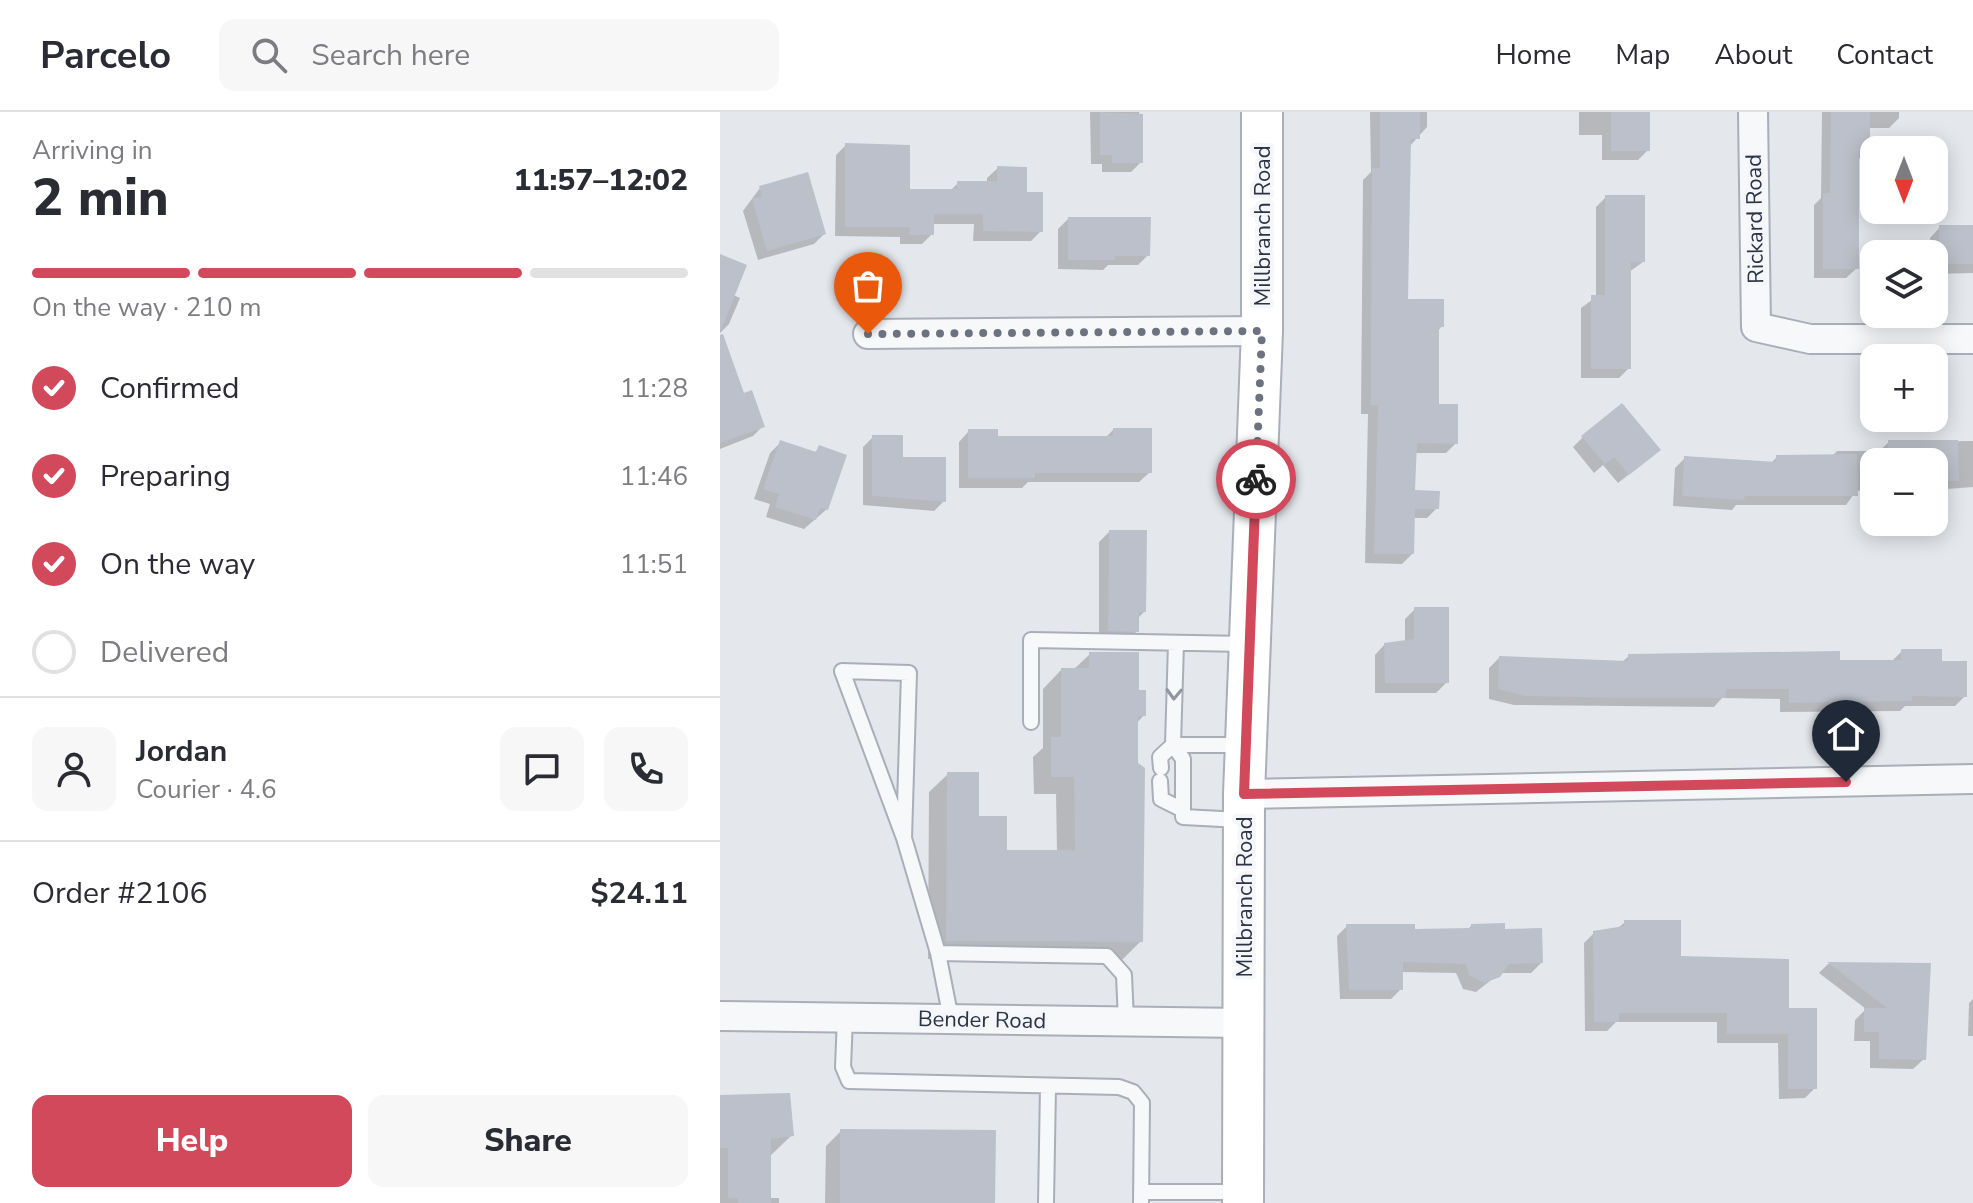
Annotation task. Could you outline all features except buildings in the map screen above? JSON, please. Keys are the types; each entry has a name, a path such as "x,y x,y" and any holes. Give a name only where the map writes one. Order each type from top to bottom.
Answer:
{"main road":[{"name":"Millbranch Road","path":"1243,1197 1244,807 1262,331 1262,112"}],"street":[{"name":"Rickard Road","path":"1753,112 1756,327 1810,339 1973,339"},
{"path":"868,334 1262,331"},
{"path":"1244,807 1973,779"},
{"name":"Bender Road","path":"720,1016 1244,1023"}],"lane":[{"path":"1031,722 1031,640 1250,644"},
{"path":"1176,643 1173,745 1183,759 1183,817 1244,807"},
{"path":"904,838 909,673 842,671 904,838 938,953 951,1019"},
{"path":"1183,810 1161,799 1160,757 1173,745 1246,745"},
{"path":"938,953 1107,956 1124,975 1126,1021"},
{"path":"845,1017 843,1067 849,1081 1119,1087 1133,1092 1142,1103 1141,1198 1243,1197"},
{"path":"1046,1203 1048,1086"}],"way so far":[{"path":"868,334 1262,331 1256,479"}],"route":[{"path":"1256,479 1244,794 1846,782"}]}
